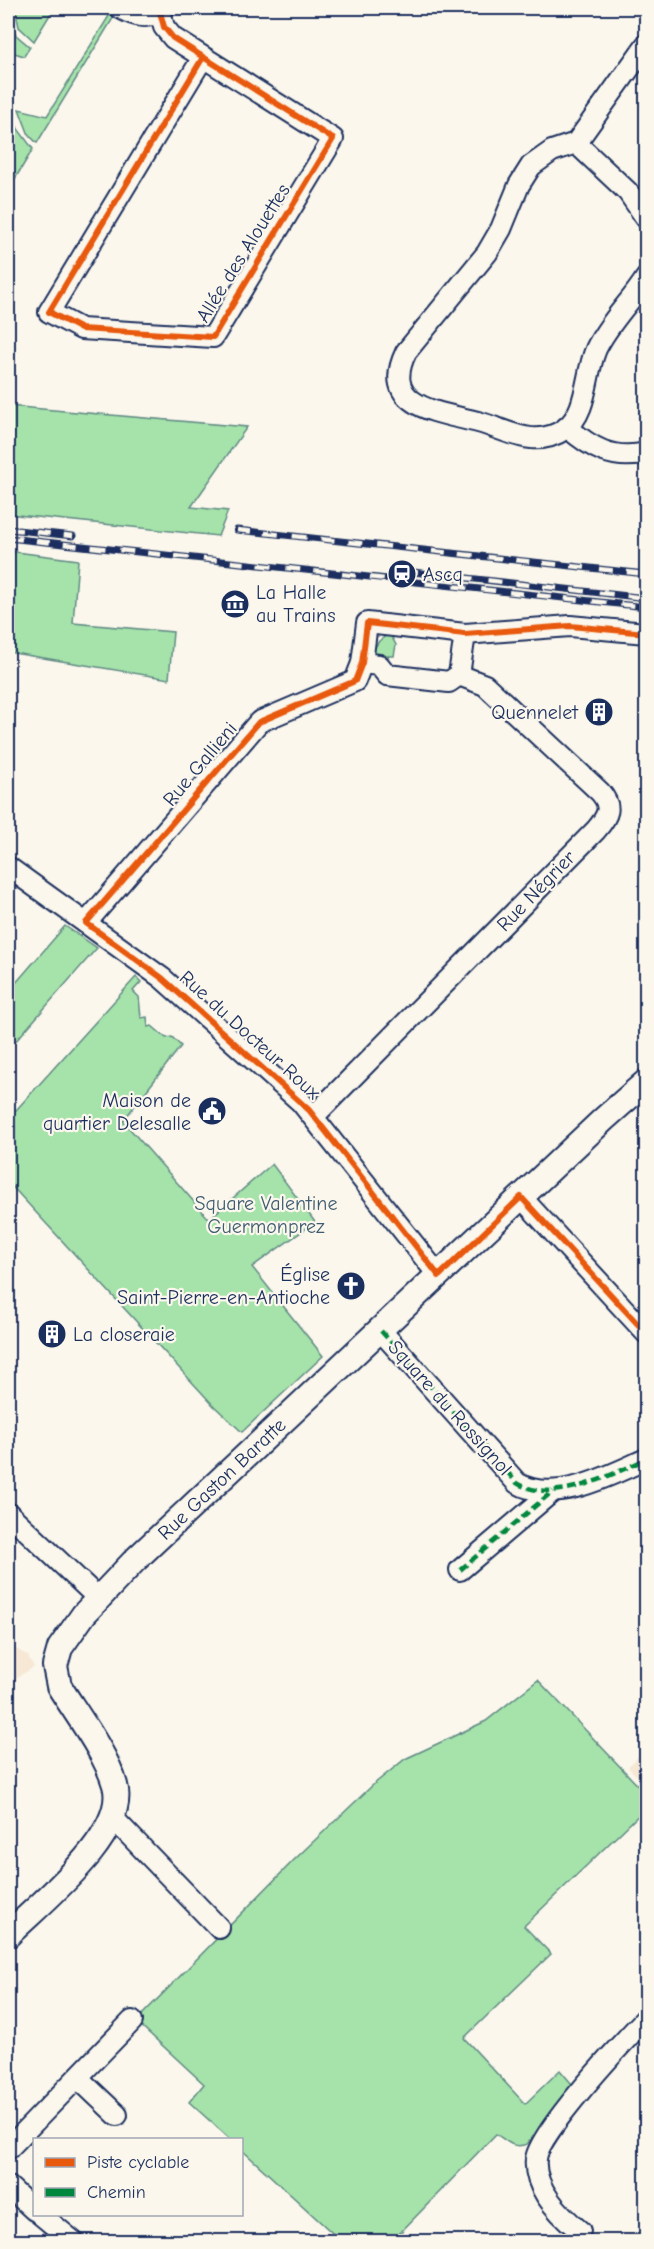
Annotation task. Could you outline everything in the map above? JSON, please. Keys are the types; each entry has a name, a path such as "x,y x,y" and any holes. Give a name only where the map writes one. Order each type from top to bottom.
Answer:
{"street":[{"path":"120,8 141,16 162,10"},
{"name":"Allée des Alouettes","path":"162,10 164,27 170,36 333,139 213,337 75,327 49,312 202,58"},
{"path":"646,45 576,143 552,151 531,166 519,185 494,241 412,341 399,370 402,389 407,396 423,408 532,440 551,435 567,427 581,404 588,374 600,343 646,278"},
{"path":"576,143 628,192 646,218"},
{"path":"567,427 584,442 601,452 623,456 646,453"},
{"path":"465,634 459,675 449,682 387,675 379,665 362,663 367,622 465,634 570,626 646,633"},
{"name":"Rue Gallieni","path":"86,923 259,722 350,685 359,677 362,663"},
{"name":"Rue Négrier","path":"314,1116 596,830 608,814 609,807 600,792 485,685 459,675"},
{"name":"Rue du Docteur Roux","path":"8,867 162,978 314,1116 377,1201 438,1276"},
{"name":"Rue Gaston Baratte","path":"8,1935 102,1840 114,1818 117,1793 115,1783 59,1686 55,1670 60,1648 98,1598 210,1487 381,1331 646,1082"},
{"path":"521,1197 646,1332"},
{"name":"Square du Rossignol","path":"381,1331 517,1483 527,1489 553,1491 602,1477 646,1459"},
{"name":"Square du Rossignol","path":"460,1570 553,1491"},
{"path":"8,1514 98,1598"},
{"path":"114,1818 219,1928"},
{"path":"580,2231 552,2204 542,2187 535,2165 537,2150 550,2129 646,2018"},
{"path":"8,2149 132,2021"},
{"path":"78,2078 117,2115"},
{"path":"8,2186 33,2209"},
{"path":"43,2216 74,2241"}],"shaded area":[{"path":"8,1644 28,1656 34,1667 8,1683"},
{"path":"646,1748 646,1786 628,1767"}],"green space":[{"path":"8,8 16,35 30,47 24,56 8,51"},
{"path":"15,8 54,8 34,41 19,27"},
{"path":"95,8 102,8 115,15 37,143 29,135 19,109 47,116 109,16"},
{"path":"9,106 18,129 33,149 10,187"},
{"path":"8,406 247,427 191,507 228,511 218,536 8,514"},
{"path":"8,551 78,560 73,623 173,632 169,679 8,652"},
{"path":"386,636 391,636 396,645 394,656 388,656 387,669 373,650"},
{"path":"65,926 97,948 8,1050 8,992"},
{"name":"Square Valentine Guermonprez","path":"136,977 141,982 133,991 139,997 141,1018 147,1017 148,1027 152,1026 166,1038 172,1037 181,1046 123,1121 209,1219 272,1164 315,1222 252,1267 323,1356 242,1432 214,1406 8,1182 8,1119"},
{"path":"538,1680 646,1794 646,1808 524,1926 551,1954 464,2038 525,2104 560,2070 577,2090 527,2144 514,2145 496,2134 392,2241 341,2241 243,2151 243,2138 229,2138 189,2102 204,2084 136,2021 294,1860 374,1784 405,1759 486,1721"}],"railway":[{"path":"8,529 73,536"},
{"path":"237,530 646,574"},
{"path":"8,538 646,607"},
{"path":"404,571 646,598"}],"marked path":[{"path":"381,1331 517,1483 532,1489 548,1491 565,1489 600,1479 646,1459"},
{"path":"460,1570 553,1491"}],"cycle path":[{"path":"160,12 164,27 173,38 333,139 213,337 81,329 49,312 202,59"},
{"path":"646,633 570,626 465,634 367,623 362,663 355,681 259,722 86,923 162,978 309,1110 439,1276 521,1197 646,1333"}],"place":[{"name":"Ascq","path":"402,574"},
{"name":"La Halle au Trains","path":"235,604"},
{"name":"Quennelet","path":"599,712"},
{"name":"Maison de quartier Delesalle","path":"212,1111"},
{"name":"Église Saint-Pierre-en-Antioche","path":"351,1286"},
{"name":"La closeraie","path":"52,1334"}]}
